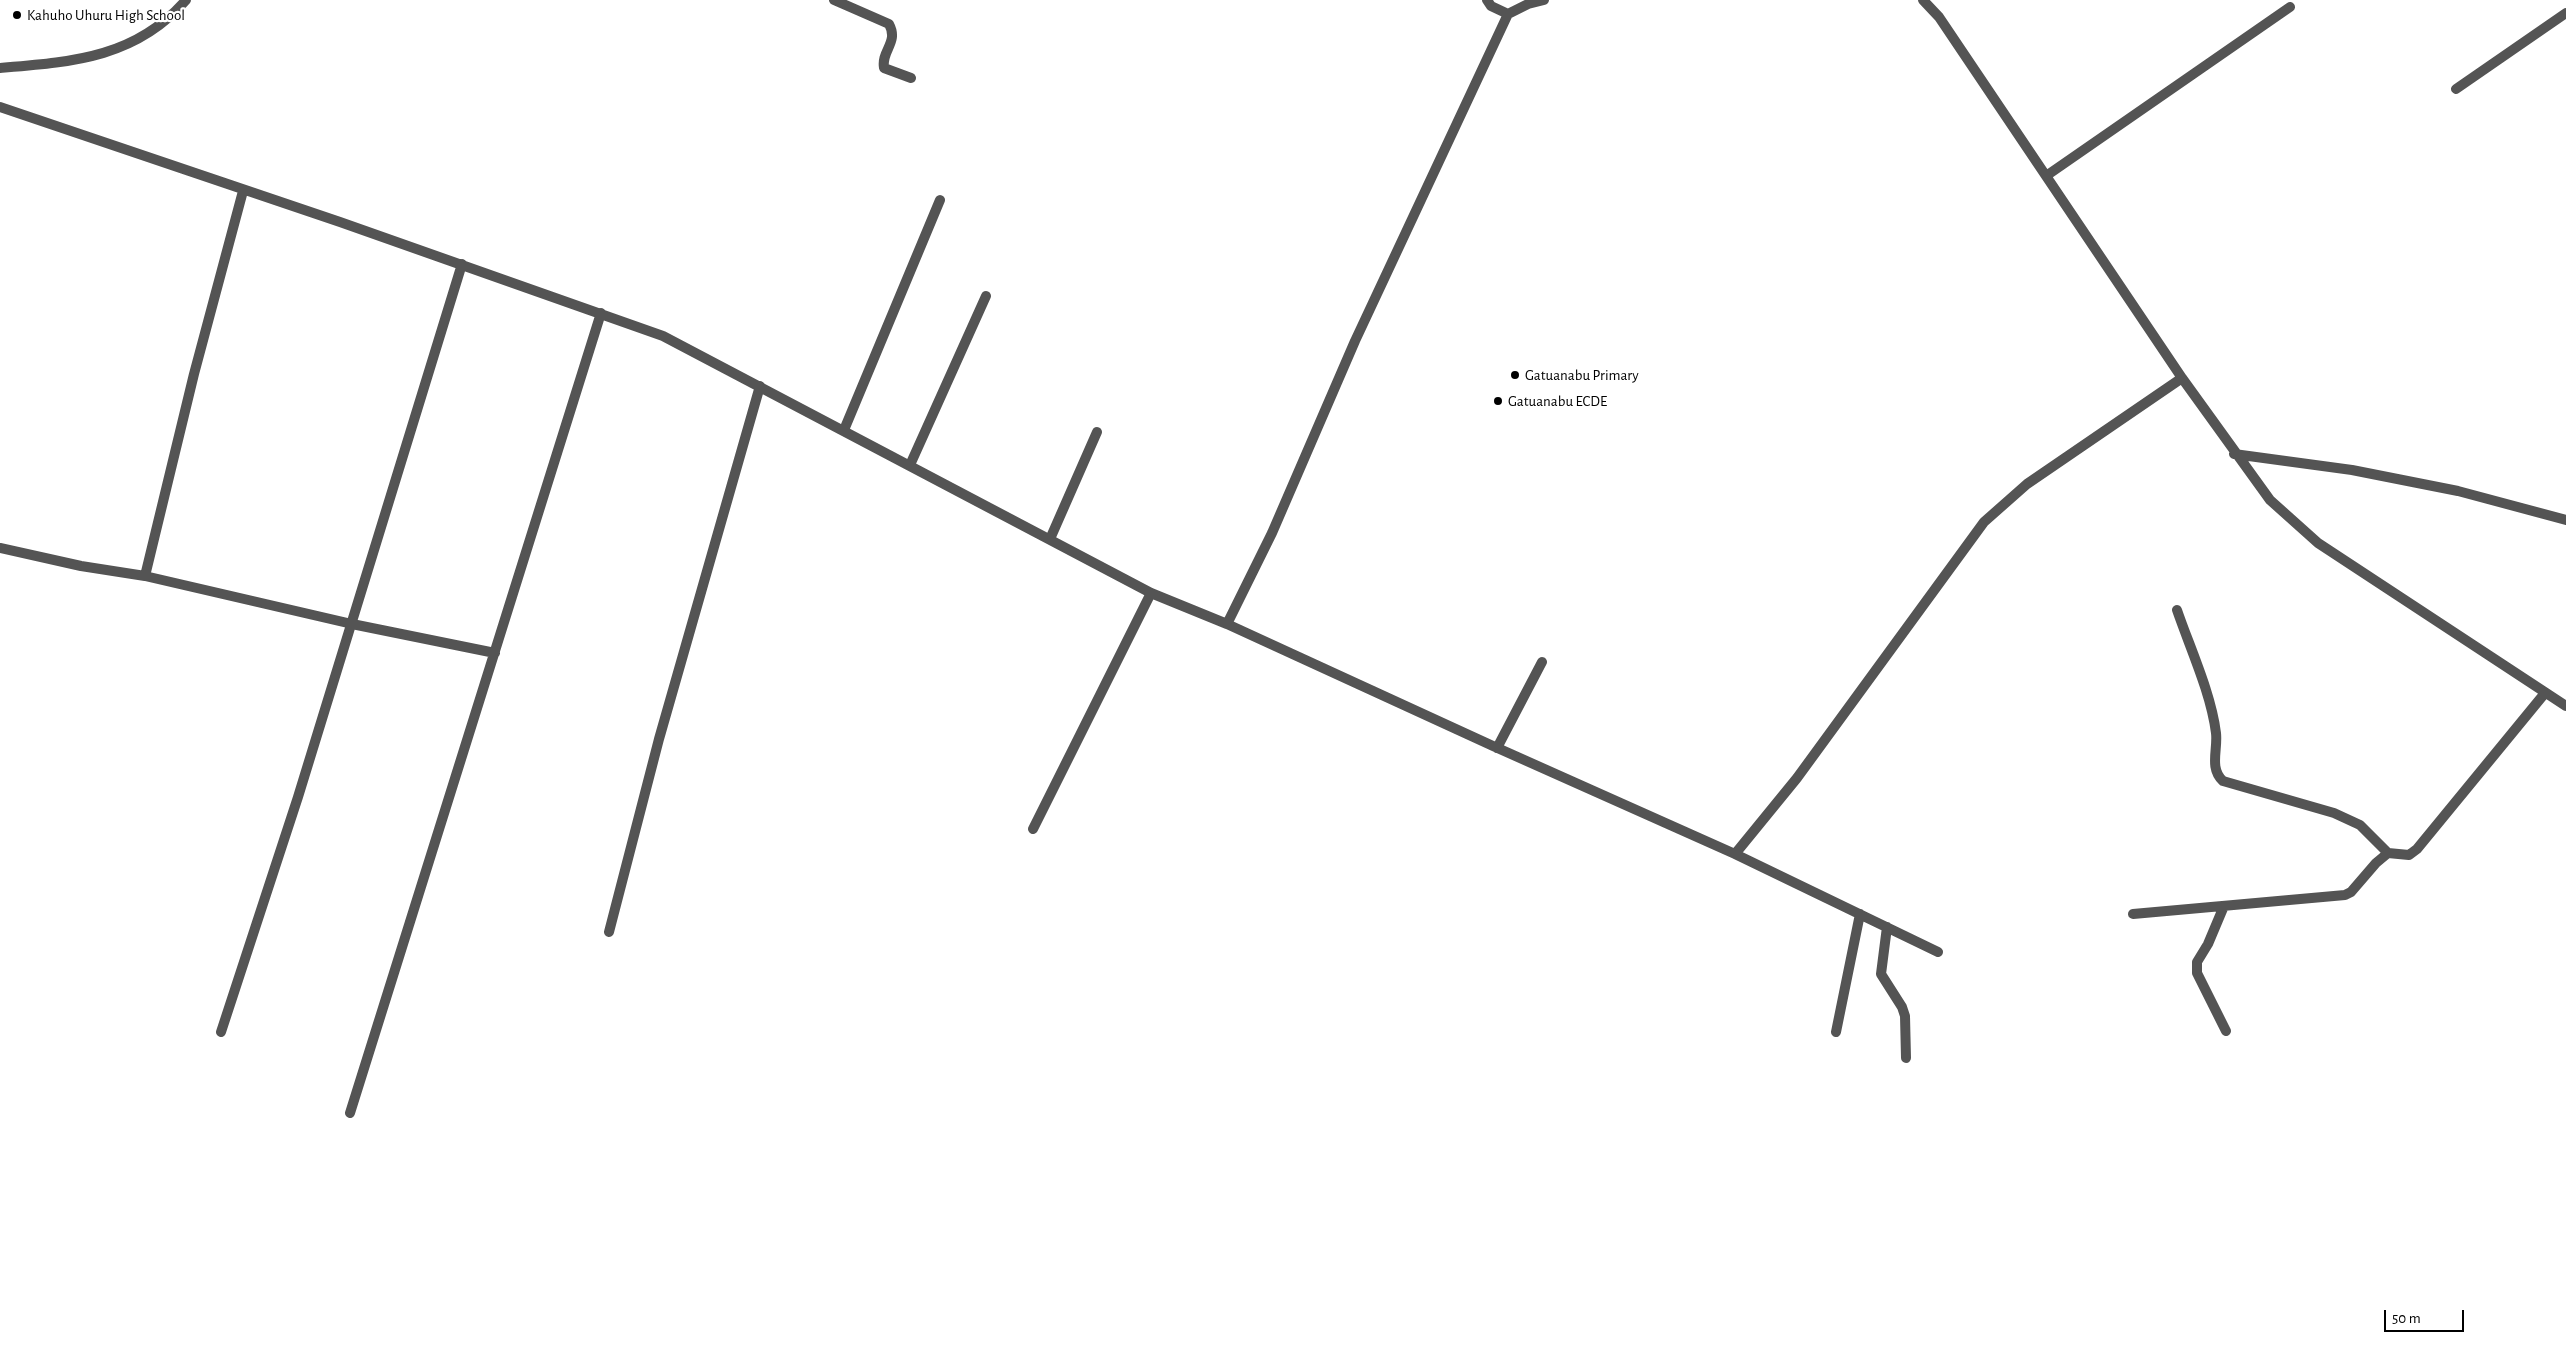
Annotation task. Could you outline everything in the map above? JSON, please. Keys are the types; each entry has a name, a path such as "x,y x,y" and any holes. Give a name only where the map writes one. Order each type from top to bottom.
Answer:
{"street":[{"path":"0,68 42,65 108,53 147,36 186,0"},
{"path":"834,0 889,24 893,32 893,39 883,63 884,68 911,78"},
{"path":"1487,0 1491,6 1508,14"},
{"path":"1227,624 1272,533 1355,341 1508,14 1528,4 1544,0"},
{"path":"1928,1 2234,454 2270,500 2318,543 2566,706"},
{"path":"2046,176 2290,8"},
{"path":"2456,89 2566,13"},
{"path":"0,107 462,264 663,336 1151,593 1227,624 1497,748 1735,854 1938,952"},
{"path":"145,576 194,374 243,190"},
{"path":"844,430 940,200"},
{"path":"221,1032 352,624 462,264"},
{"path":"910,465 986,296"},
{"path":"350,1113 601,313"},
{"path":"1735,854 1803,770 1984,522 2027,484 2182,378"},
{"path":"609,932 659,739 760,386"},
{"path":"1050,539 1096,432"},
{"path":"2234,454 2352,470 2458,491 2564,517"},
{"path":"0,548 81,566 145,576 352,624 495,653"},
{"path":"1033,829 1151,593"},
{"path":"2177,610 2209,705 2216,734 2215,770 2219,777 2223,781 2334,813 2360,825 2388,854 2409,855 2426,840 2545,693"},
{"path":"1497,748 1542,662"},
{"path":"2134,914 2345,896 2388,854"},
{"path":"2224,906 2208,944 2197,962 2197,973 2226,1031"},
{"path":"1836,1032 1860,914"},
{"path":"1887,927 1881,974 1902,1007 1905,1016 1906,1058"}],"place":[{"name":"Kahuho Uhuru High School","path":"17,15"},
{"name":"Gatuanabu Primary","path":"1515,375"},
{"name":"Gatuanabu ECDE","path":"1498,401"}]}
